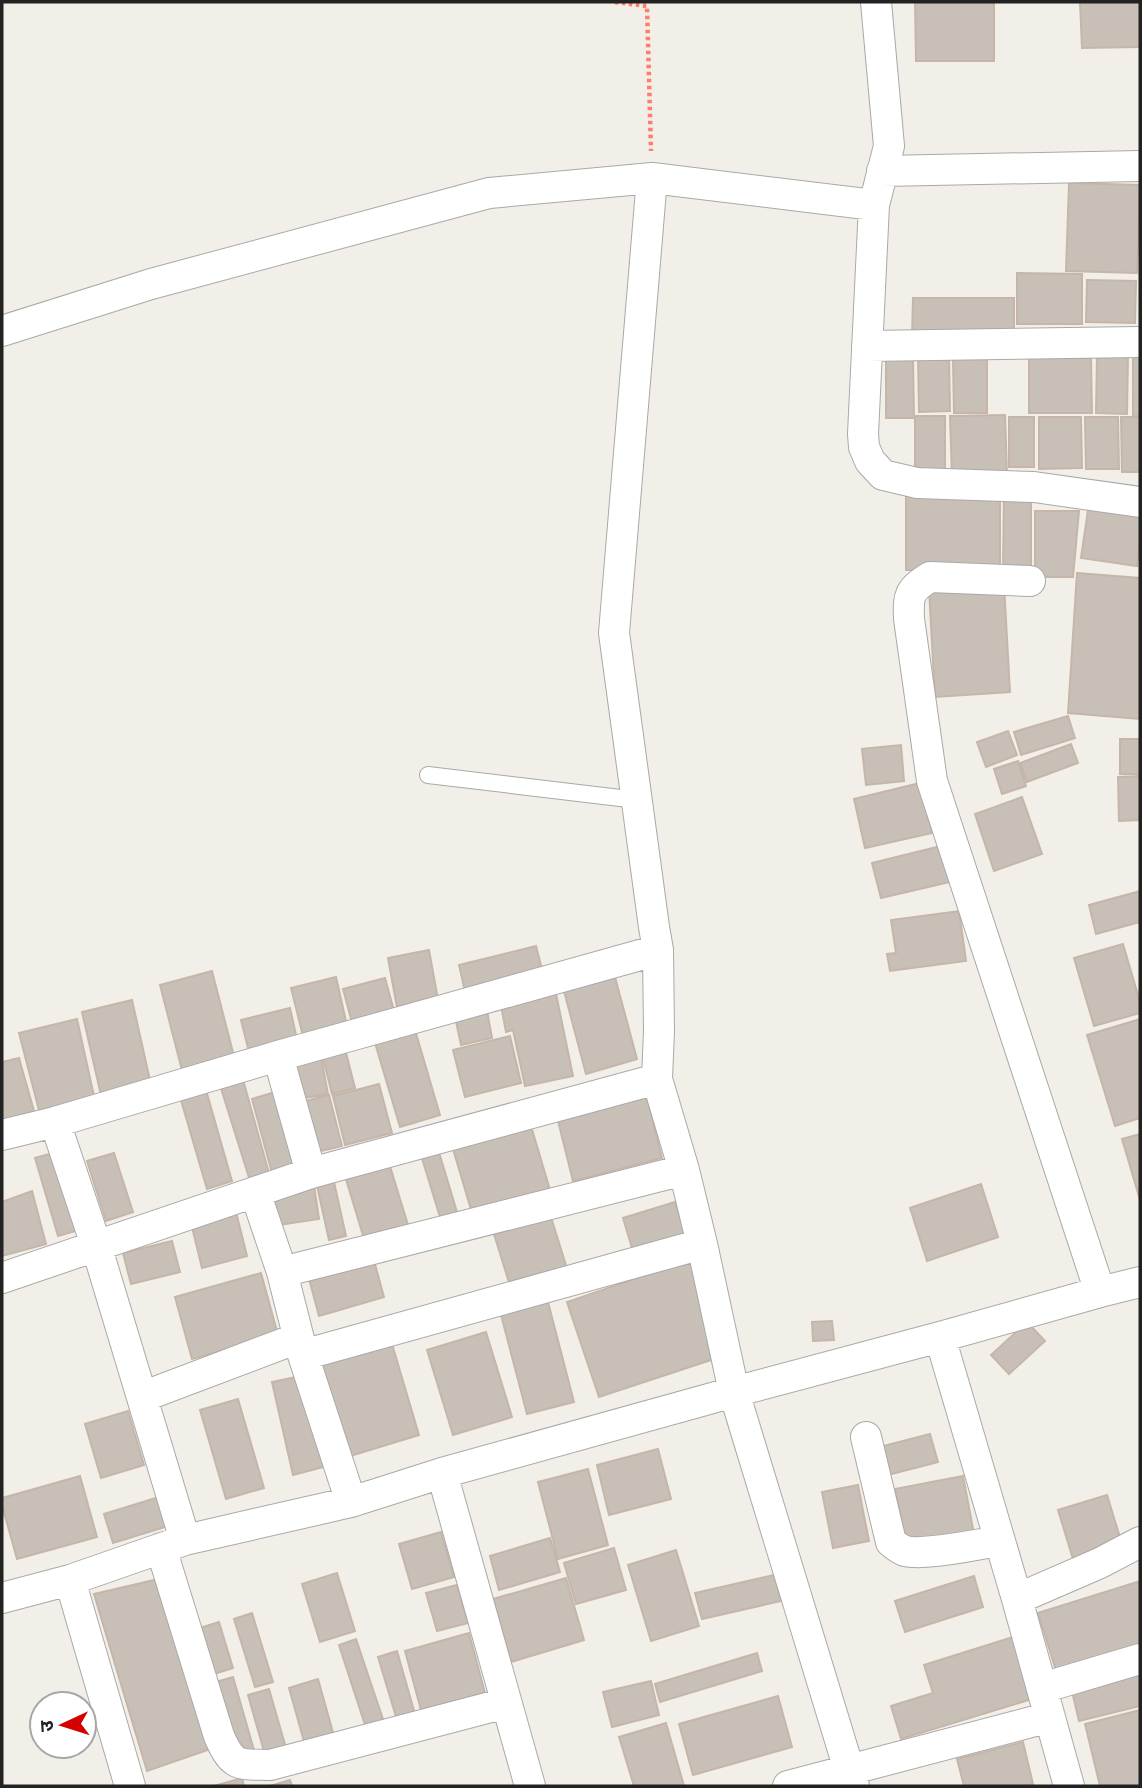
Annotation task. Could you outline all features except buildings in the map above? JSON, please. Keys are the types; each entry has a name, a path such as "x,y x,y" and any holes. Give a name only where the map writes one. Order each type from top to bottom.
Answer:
{"street":[{"path":"876,2 889,146 874,205 863,434 864,447 870,461 883,475 917,483 1034,488 1140,502"},
{"path":"882,171 1140,166"},
{"path":"2,331 151,284 489,193 652,178 874,205"},
{"path":"652,178 614,633 658,950 657,1079 684,1170 734,1392 851,1778"},
{"path":"867,346 1140,342"},
{"path":"1030,581 930,577 916,585 908,599 909,619 932,781 1100,1292"},
{"path":"2,1135 658,950"},
{"path":"278,1056 311,1173"},
{"path":"2,1278 311,1173 657,1079"},
{"path":"55,1122 142,1397 173,1544 219,1736 226,1752 234,1762 270,1765 506,1703"},
{"path":"282,1272 684,1170"},
{"path":"255,1192 282,1272 301,1347 351,1502"},
{"path":"142,1397 301,1347 702,1244"},
{"path":"3,1594 70,1580 173,1544 351,1502 734,1392 1140,1282"},
{"path":"940,1337 1069,1786"},
{"path":"866,1437 891,1542 897,1547 904,1551 921,1552 1000,1541"},
{"path":"442,1474 530,1786"},
{"path":"1017,1599 1100,1563 1140,1542"},
{"path":"70,1580 131,1786"},
{"path":"1042,1688 1140,1660"},
{"path":"788,1786 851,1778 1050,1717"}],"lane":[{"path":"428,775 637,800"}],"path":[{"path":"615,2 647,4 652,178"}]}
